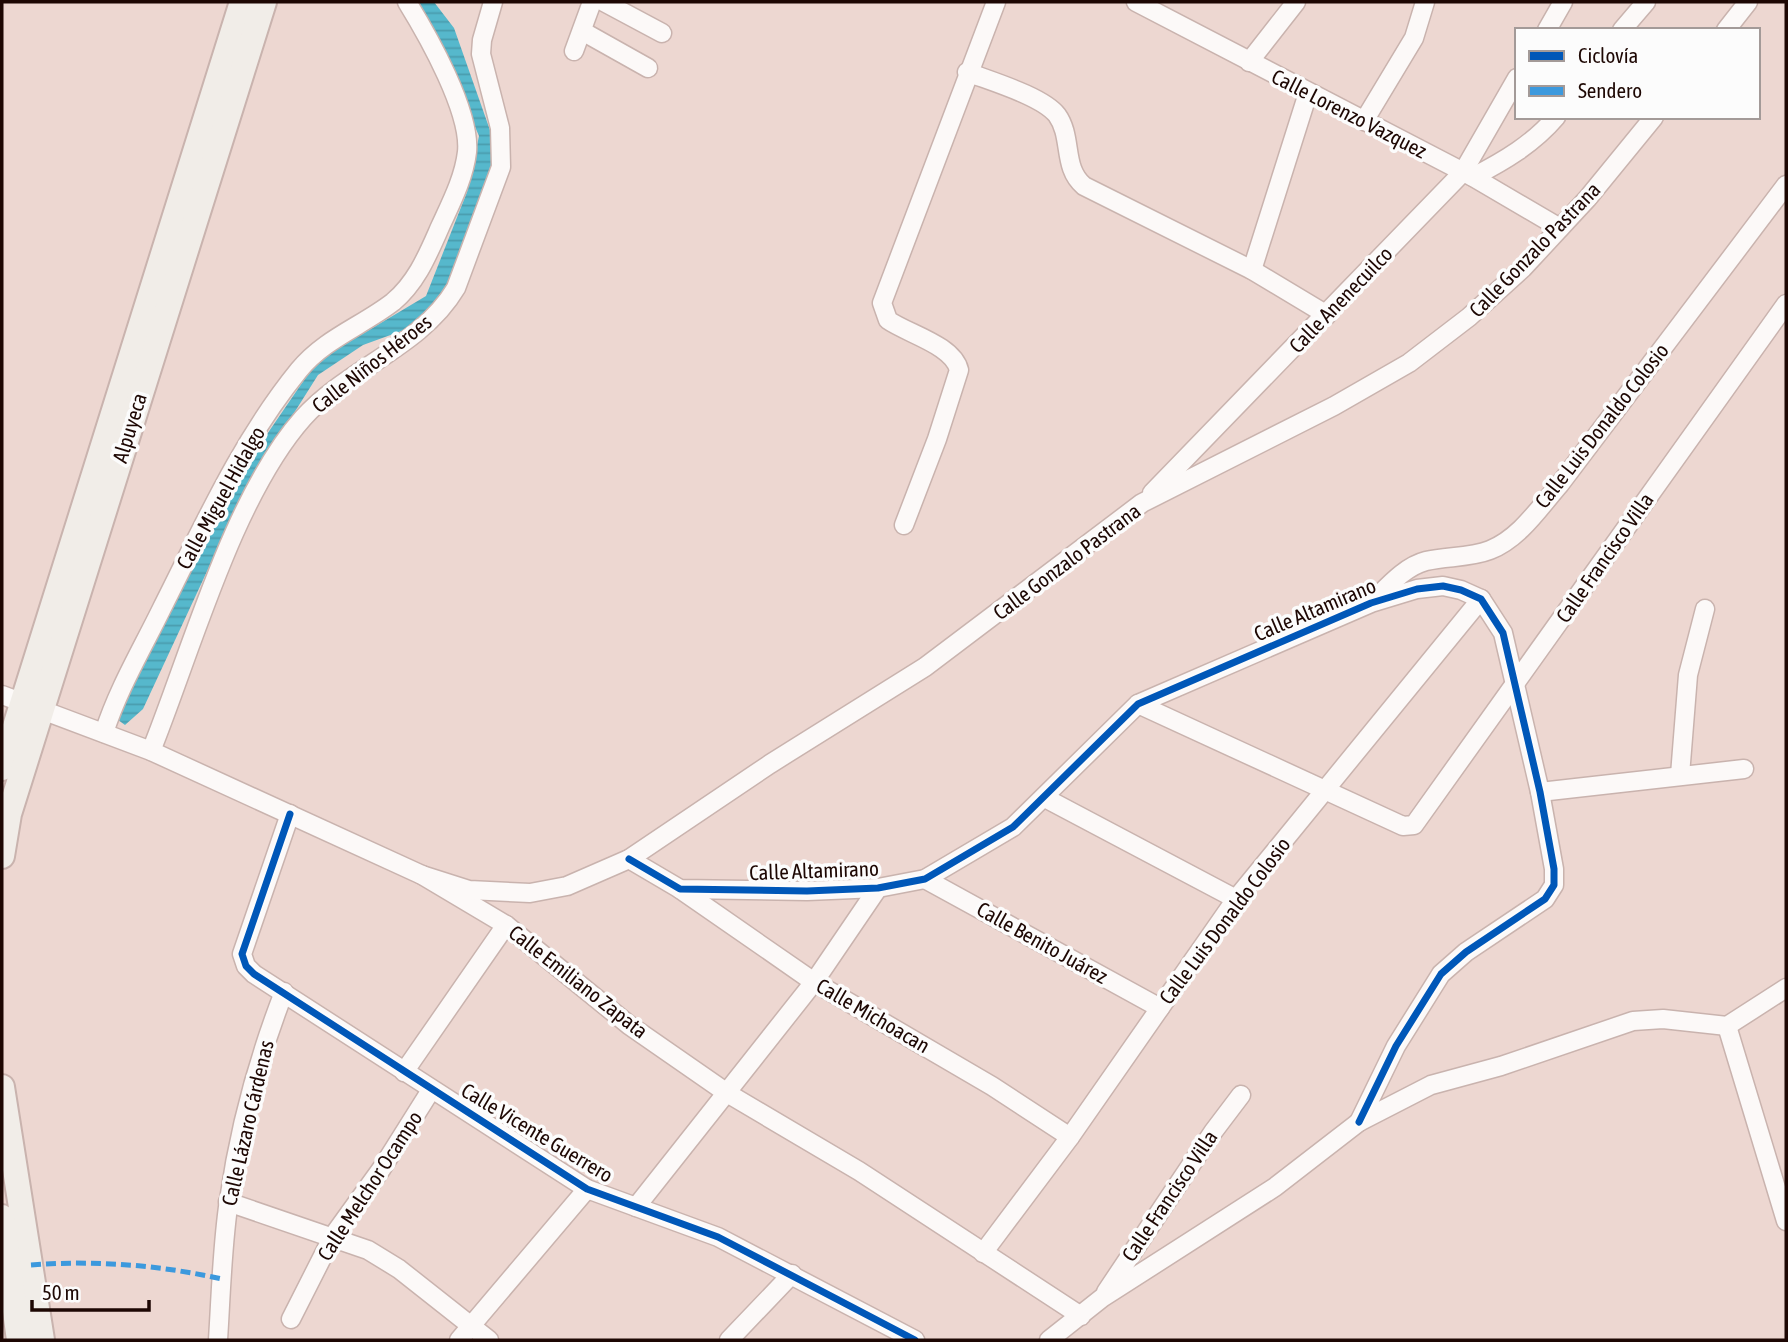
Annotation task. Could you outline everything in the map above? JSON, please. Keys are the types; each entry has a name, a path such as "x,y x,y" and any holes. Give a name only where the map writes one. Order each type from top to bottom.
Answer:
{"main road":[{"name":"Alpuyeca","path":"2,768 242,2"},
{"name":"Alpuyeca","path":"2,856 22,702 264,2"},
{"path":"2,1087 42,1340"},
{"path":"2,1217 19,1340"}],"street":[{"name":"Calle Miguel Hidalgo","path":"104,733 134,664 246,446 300,369 321,349 392,302 407,288 420,270 456,191 464,166 466,135 435,50 407,2"},
{"name":"Calle Niños Héroes","path":"151,751 239,527 274,458 301,420 323,397 389,353 425,325 447,303 456,288 501,167 500,128 481,54 493,2"},
{"path":"574,51 592,2"},
{"path":"604,2 662,33"},
{"path":"904,524 937,439 959,370 957,362 949,354 888,320 882,303 967,72 996,2"},
{"name":"Calle Lorenzo Vazquez","path":"1136,2 1468,174 1560,228"},
{"path":"1249,62 1296,2"},
{"path":"1364,121 1414,38 1425,2"},
{"path":"1548,28 1563,2"},
{"path":"1624,28 1646,2"},
{"path":"1728,28 1748,2"},
{"path":"582,31 648,68"},
{"path":"967,72 1051,110 1062,126 1073,175 1084,186 1252,270 1327,315"},
{"name":"Calle Anenecuilco","path":"1142,503 1468,174 1515,82"},
{"path":"1252,270 1308,93"},
{"path":"1468,174 1522,148 1541,134 1554,119"},
{"name":"Calle Gonzalo Pastrana","path":"422,875 469,890 530,893 567,886 629,859 770,764 925,667 1142,503 1334,407 1409,363 1469,317 1560,228 1652,119"},
{"name":"Calle Luis Donaldo Colosio","path":"1371,603 1391,583 1423,561 1491,550 1508,541 1523,527 1560,484 1786,185"},
{"name":"Calle Francisco Villa","path":"1325,790 1403,826 1414,825 1516,686 1786,304"},
{"name":"Calle Altamirano","path":"629,859 680,889 764,892 878,888 925,879 996,839 1045,797 1138,704 1371,603 1417,589 1443,586 1480,599"},
{"path":"1359,1122 1396,1046 1441,974 1466,952 1536,905 1550,892 1555,877 1540,792 1503,633 1480,599"},
{"name":"Calle Luis Donaldo Colosio","path":"983,1253 1070,1138 1236,899 1480,599"},
{"path":"1679,775 1688,675 1705,609"},
{"name":"Calle Emiliano Zapata","path":"22,702 151,751 422,875 506,925 629,1025 727,1093 859,1171 1081,1316"},
{"path":"1138,704 1325,790"},
{"path":"1540,792 1744,769"},
{"path":"1045,797 1236,899"},
{"name":"Calle Vicente Guerrero","path":"290,814 242,954 246,966 254,974 587,1189 718,1237 915,1340"},
{"name":"Calle Benito Juárez","path":"925,879 1160,1007"},
{"path":"636,1207 814,982 878,888"},
{"name":"Calle Michoacan","path":"680,889 814,982 992,1086 1070,1138"},
{"path":"404,1072 506,925"},
{"path":"1049,1340 1102,1298 1275,1187 1359,1122 1431,1085 1524,1058 1633,1021 1662,1019 1727,1026 1786,988"},
{"name":"Calle Lázaro Cárdenas","path":"218,1340 228,1202 254,1079 284,992"},
{"path":"1727,1026 1786,1221"},
{"name":"Calle Melchor Ocampo","path":"290,1319 333,1236 382,1168 431,1090"},
{"name":"Calle Francisco Villa","path":"1102,1298 1213,1132 1241,1095"},
{"path":"459,1340 587,1189"},
{"path":"228,1202 368,1250 399,1269 489,1340"},
{"path":"729,1340 792,1275"}],"water":[{"path":"414,2 434,2 454,28 497,150 440,303 407,329 363,345 318,375 243,494 143,709 125,725 114,717 229,490 317,361 426,296 467,192 479,136 438,41"}],"marked path":[{"path":"31,1265 127,1265 222,1279"}],"cycle path":[{"path":"629,859 680,889 807,891 878,888 925,879 1013,827 1138,704 1371,603 1417,589 1443,586 1461,590 1481,599 1503,633 1540,792 1554,869 1554,885 1545,899 1466,952 1441,974 1396,1046 1359,1122"},
{"path":"290,814 242,954 246,966 254,974 587,1189 718,1237 915,1340"}]}
